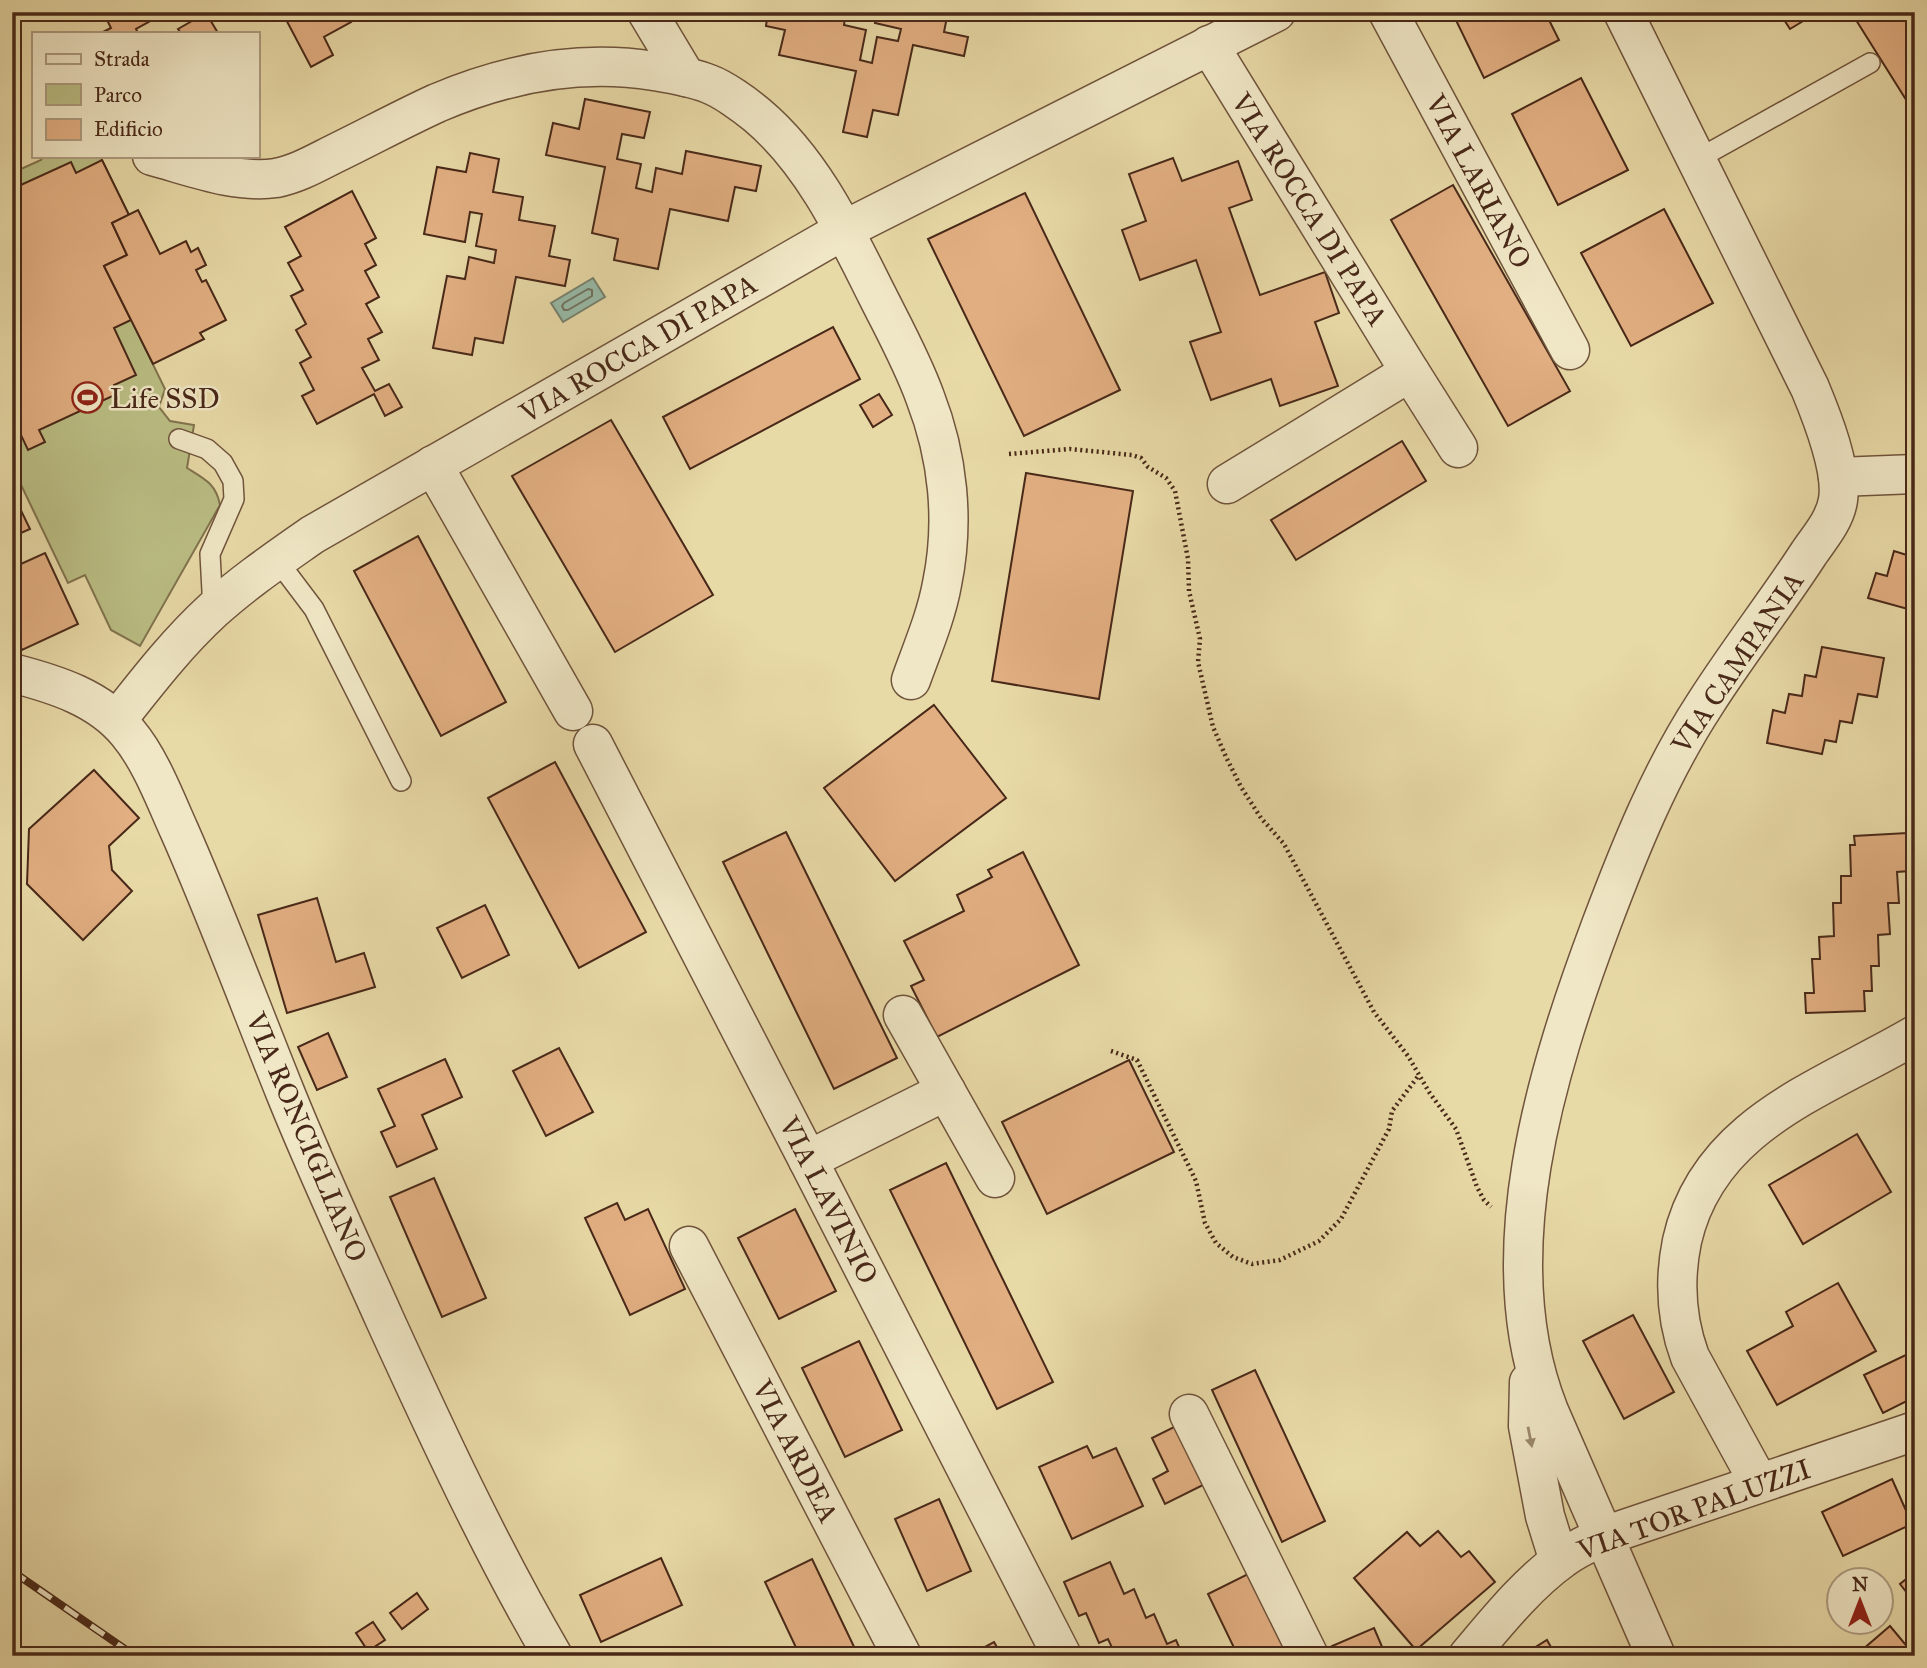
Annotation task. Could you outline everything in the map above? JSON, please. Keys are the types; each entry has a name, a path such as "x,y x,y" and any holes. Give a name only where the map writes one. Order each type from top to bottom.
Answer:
{"street":[{"path":"647,12 686,77"},
{"name":"VIA ROCCA DI PAPA","path":"117,720 174,650 213,610 277,560 341,517 844,230 1276,12"},
{"name":"VIA LARIANO","path":"1388,12 1570,351"},
{"name":"VIA CAMPANIA","path":"1559,1561 1545,1516 1528,1426 1529,1345 1524,1271 1525,1236 1530,1177 1544,1103 1584,970 1639,828 1668,766 1708,699 1778,601 1833,517 1838,499 1838,477 1824,423 1810,388 1623,12"},
{"name":"VIA ROCCA DI PAPA","path":"1209,46 1458,447"},
{"path":"160,158 228,175 275,178 303,169 435,104 489,83 554,69 628,67 686,77 713,85 757,115 806,170 844,230 925,397 943,458 949,523 947,554 942,587 911,680"},
{"path":"1227,484 1410,372"},
{"path":"433,465 573,711"},
{"path":"1838,477 1915,474"},
{"name":"VIA RONCIGLIANO","path":"12,673 83,697 117,720 141,751 209,899 286,1095 430,1420 501,1561 553,1656"},
{"name":"VIA LAVINIO","path":"593,744 1062,1656"},
{"path":"903,1015 995,1178"},
{"path":"1759,1483 1690,1357 1685,1343 1677,1291 1684,1232 1697,1199 1714,1168 1751,1130 1779,1110 1915,1035"},
{"path":"808,1160 946,1091"},
{"name":"VIA ARDEA","path":"689,1247 902,1656"},
{"name":"VIA CAMPANIA","path":"1529,1345 1541,1390 1656,1656"},
{"path":"1189,1414 1309,1656"},
{"name":"VIA TOR PALUZZI","path":"1468,1656 1523,1595 1559,1561 1583,1546 1604,1536 1915,1431"}],"lane":[{"path":"1696,160 1870,63"},
{"path":"179,439 207,449 223,463 233,481 234,499 210,554 213,610"},
{"path":"277,560 314,609 401,781"}],"path":[{"path":"1009,454 1070,449 1132,455 1141,458 1148,467 1166,478 1175,491 1188,559 1189,591 1200,639 1198,662 1213,727 1241,787 1261,818 1284,844 1374,1013 1408,1056 1456,1129 1484,1200 1525,1236"},
{"path":"1111,1051 1138,1060 1195,1181 1205,1223 1216,1243 1233,1257 1252,1264 1280,1260 1319,1241 1340,1219 1389,1129 1392,1111 1419,1075"}],"green space":[{"name":"Life SSD","path":"101,158 129,215 105,266 165,389 159,407 170,421 194,425 187,468 213,487 220,505 140,646 111,630 85,575 68,583 12,466 12,173 41,160"}],"water":[{"path":"593,278 605,297 563,322 551,303"}],"building":[{"path":"103,12 151,12 154,19 136,29 138,32 103,32 111,28"},
{"path":"282,12 346,12 351,22 324,37 333,55 311,67"},
{"path":"768,12 846,12 844,25 866,30 860,60 872,63 877,37 898,41 901,29 875,23 878,12 948,12 944,32 968,37 964,56 913,45 898,115 873,110 867,137 843,132 856,71 779,55 785,30 766,26"},
{"path":"1452,12 1545,12 1559,40 1484,78"},
{"path":"1779,12 1818,12 1790,29"},
{"path":"1851,12 1915,12 1915,114"},
{"path":"206,13 217,32 180,32 178,29"},
{"path":"1581,78 1628,170 1558,205 1512,114"},
{"path":"585,99 650,112 644,138 622,134 617,159 641,164 636,188 652,192 656,168 682,174 686,151 761,166 756,191 735,187 728,221 670,209 658,269 614,260 618,239 592,233 605,167 546,155 553,123 579,129"},
{"path":"470,153 499,159 493,192 523,197 519,220 555,226 549,256 570,260 565,286 516,277 503,343 475,338 472,355 433,348 447,276 465,279 469,257 494,263 496,250 476,246 482,214 470,212 465,242 424,234 437,167 466,172"},
{"path":"1173,158 1182,181 1238,161 1252,200 1229,208 1260,295 1325,272 1339,313 1315,322 1338,386 1280,406 1271,379 1211,400 1190,342 1221,332 1196,260 1140,280 1122,230 1146,221 1129,174"},
{"path":"102,160 129,215 112,223 127,255 104,266 131,320 114,328 136,375 114,385 117,394 39,430 45,442 28,450 21,435 17,437 12,430 12,189 71,162 76,173"},
{"path":"1453,185 1570,391 1508,426 1391,220"},
{"path":"352,191 376,238 365,244 376,265 365,271 379,297 366,304 382,332 368,339 379,360 362,368 375,391 389,384 402,407 385,416 374,394 317,424 302,396 314,390 300,363 311,357 296,330 306,324 291,296 303,290 288,263 301,256 285,227"},
{"path":"1025,193 1120,390 1024,436 928,239"},
{"path":"1664,209 1713,303 1631,346 1581,253"},
{"path":"138,210 160,254 186,241 191,252 198,248 206,265 196,270 202,282 206,280 226,320 200,333 204,339 153,364 104,266 127,255 112,223"},
{"path":"833,327 860,379 690,469 663,417"},
{"path":"879,394 892,415 873,427 860,405"},
{"path":"611,420 713,595 615,652 512,476"},
{"path":"1402,441 1426,481 1296,560 1271,520"},
{"path":"1026,473 1133,491 1099,699 992,681"},
{"path":"12,492 30,529 12,537"},
{"path":"418,536 506,702 441,736 354,571"},
{"path":"1915,540 1915,611 1868,598 1876,573 1887,576 1894,551 1910,556"},
{"path":"45,553 78,624 22,650 12,628 12,568"},
{"path":"1822,647 1884,658 1877,697 1858,694 1852,723 1840,721 1836,742 1825,740 1822,754 1767,743 1773,710 1785,713 1789,694 1802,696 1805,675 1816,677"},
{"path":"934,705 1006,798 895,881 824,788"},
{"path":"555,762 646,932 579,968 488,798"},
{"path":"94,770 139,818 109,846 112,870 132,891 83,940 27,884 29,829"},
{"path":"786,832 897,1058 834,1089 723,862"},
{"path":"1907,833 1909,871 1897,872 1899,903 1888,903 1890,934 1878,935 1879,966 1871,966 1872,991 1864,991 1865,1011 1806,1013 1805,993 1814,993 1812,959 1820,959 1819,937 1834,936 1833,903 1841,903 1841,876 1851,876 1850,845 1855,845 1854,836"},
{"path":"1023,852 1079,965 937,1037 911,986 924,980 904,941 964,911 957,895 992,877 988,870"},
{"path":"317,898 336,962 364,953 375,987 287,1013 258,915"},
{"path":"485,905 509,955 462,978 437,928"},
{"path":"328,1033 347,1077 317,1090 298,1047"},
{"path":"559,1048 593,1112 546,1136 513,1071"},
{"path":"445,1059 462,1097 422,1115 437,1149 397,1167 381,1132 395,1126 378,1089"},
{"path":"1129,1060 1174,1152 1047,1214 1002,1122"},
{"path":"1857,1134 1891,1192 1803,1244 1769,1185"},
{"path":"946,1163 1053,1382 997,1409 890,1190"},
{"path":"434,1178 486,1298 442,1317 390,1197"},
{"path":"617,1203 625,1220 648,1209 685,1289 630,1315 585,1218"},
{"path":"795,1209 836,1291 779,1319 738,1238"},
{"path":"1838,1283 1876,1351 1777,1405 1747,1351 1793,1326 1786,1312"},
{"path":"1633,1315 1674,1392 1624,1419 1583,1341"},
{"path":"859,1341 902,1430 845,1457 802,1368"},
{"path":"1912,1352 1915,1357 1915,1397 1883,1413 1864,1375"},
{"path":"1255,1370 1325,1521 1282,1542 1212,1390"},
{"path":"1176,1426 1205,1484 1165,1504 1153,1479 1168,1471 1152,1438"},
{"path":"1087,1446 1093,1458 1116,1448 1143,1506 1072,1539 1039,1467"},
{"path":"1892,1479 1912,1524 1843,1556 1822,1512"},
{"path":"939,1499 971,1571 927,1591 895,1519"},
{"path":"1438,1531 1461,1557 1469,1551 1495,1582 1416,1650 1354,1578 1407,1532 1420,1546"},
{"path":"661,1558 682,1605 601,1642 580,1595"},
{"path":"812,1559 857,1656 800,1656 765,1582"},
{"path":"1110,1562 1124,1594 1134,1589 1146,1618 1154,1614 1167,1644 1176,1640 1183,1656 1116,1656 1108,1639 1099,1643 1086,1613 1079,1616 1064,1582"},
{"path":"1915,1572 1915,1603 1900,1584"},
{"path":"1250,1573 1291,1656 1238,1656 1208,1594"},
{"path":"417,1593 428,1609 402,1629 390,1613"},
{"path":"373,1622 385,1640 368,1651 356,1633"},
{"path":"1374,1628 1386,1656 1336,1656 1332,1646"},
{"path":"1896,1633 1915,1656 1855,1656 1878,1636 1896,1636"},
{"path":"1547,1640 1556,1656 1521,1656"},
{"path":"994,1642 1002,1656 968,1656"}],"railway":[{"path":"12,1571 135,1656"}],"place":[{"name":"Life SSD","path":"87,398"}]}
